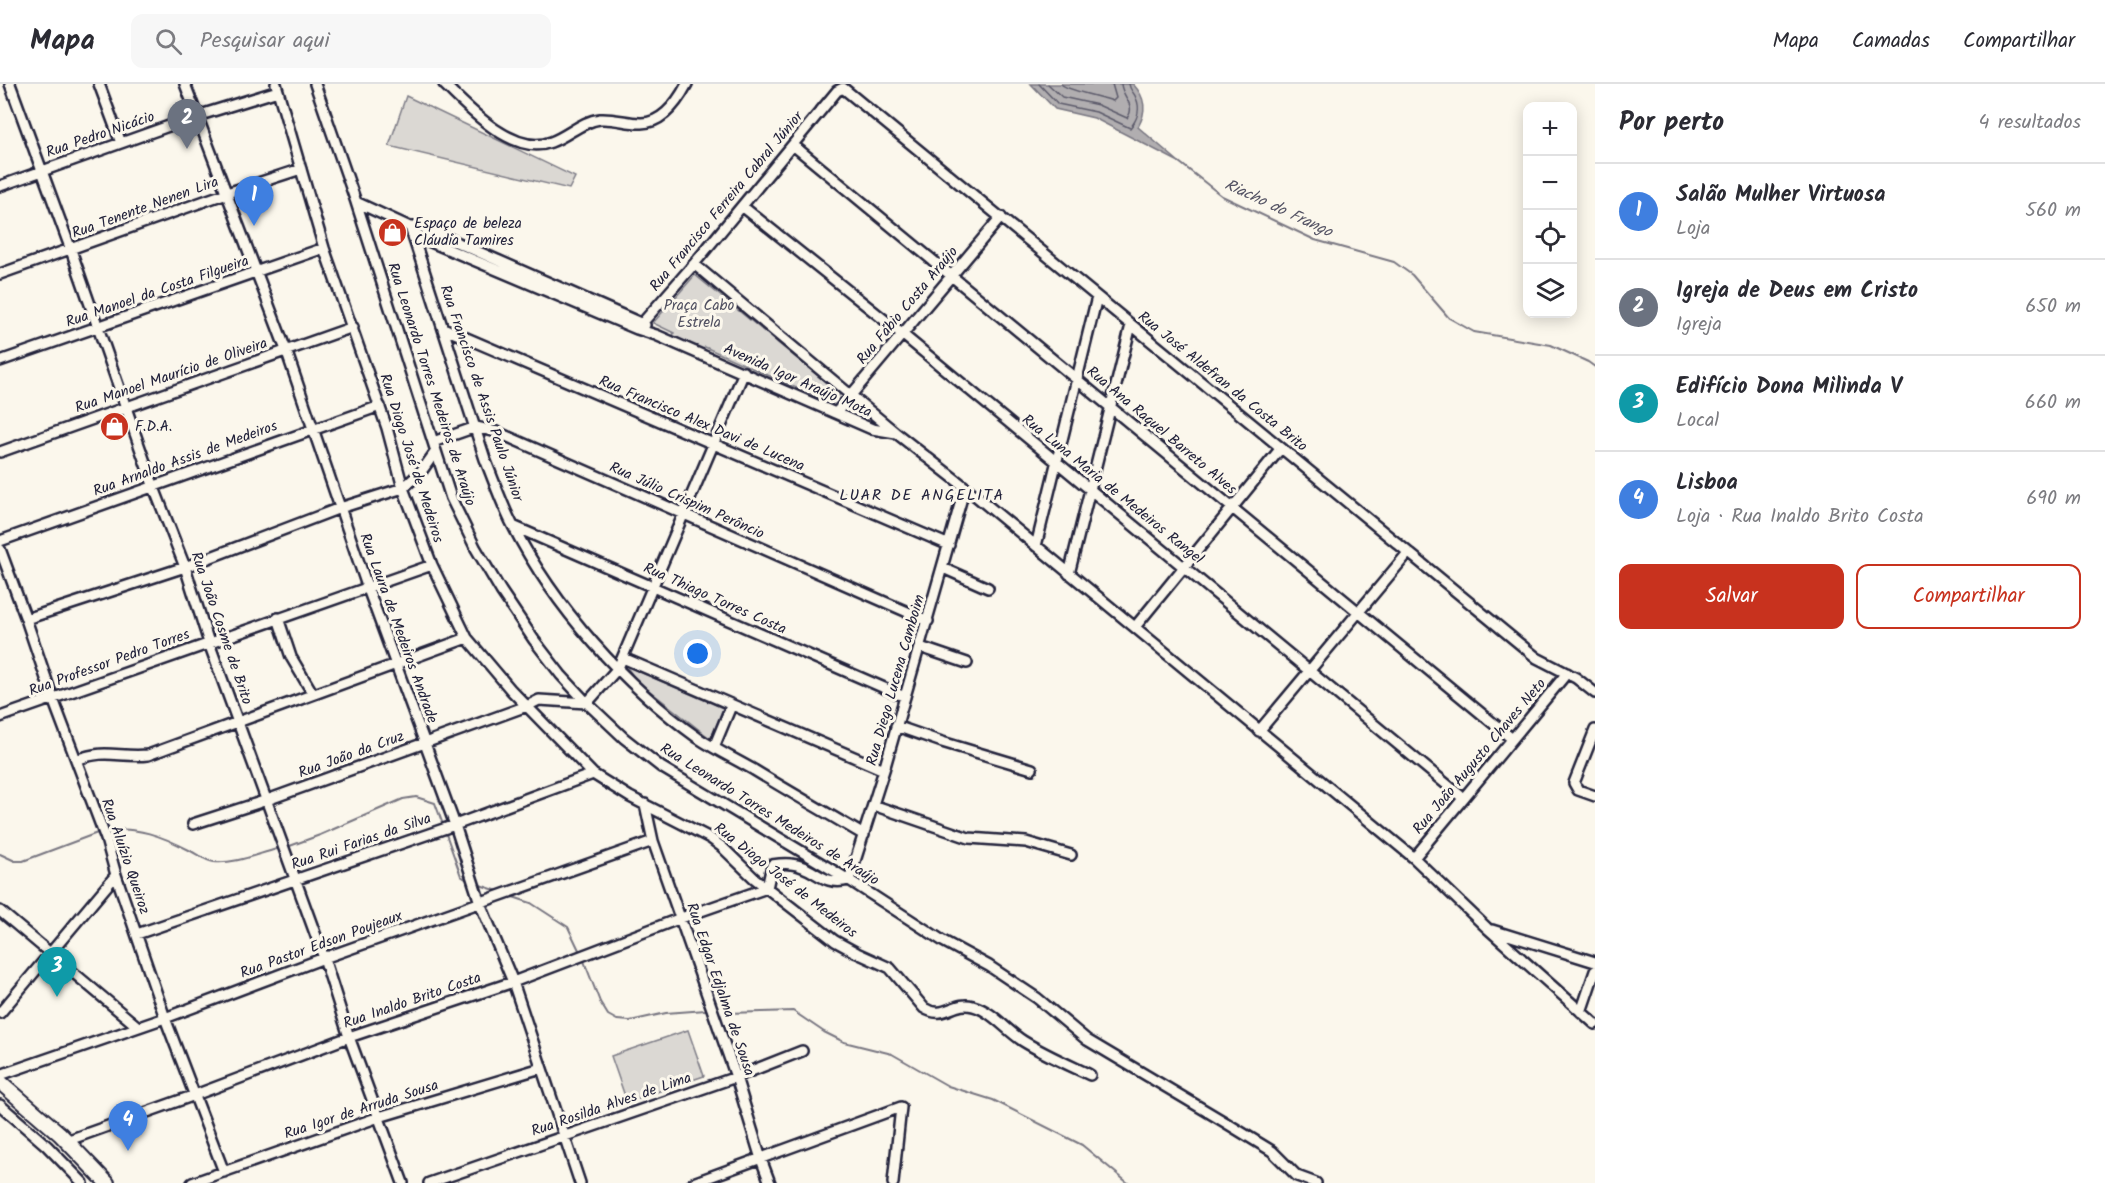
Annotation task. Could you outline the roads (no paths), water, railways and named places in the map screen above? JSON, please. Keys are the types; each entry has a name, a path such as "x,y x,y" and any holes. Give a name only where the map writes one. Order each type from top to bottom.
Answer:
{"main road":[{"path":"0,1082 66,1141 107,1183"}],"street":[{"name":"Rua João Cosme de Brito","path":"10,84 153,485 185,567 209,643 324,958 349,1037 402,1183"},
{"path":"99,84 121,143"},
{"name":"Rua Laura de Medeiros Andrade","path":"185,84 286,350 367,586 455,825 480,903 513,982 580,1183"},
{"name":"Rua Leonardo Torres Medeiros de Araújo","path":"315,84 356,202 451,498 475,547 501,591 561,675 624,738 661,767 849,880 943,941 989,966 1037,998 1073,1030 1097,1046 1272,1151 1297,1176 1316,1183"},
{"path":"444,84 480,118 508,137 535,144 547,144 563,138 590,120 607,118 641,123 652,121 676,102 687,84"},
{"name":"Rua Pedro Nicácio","path":"0,186 277,88"},
{"name":"Rua Diogo José de Medeiros","path":"277,88 324,248 380,406 403,488 432,565 467,639 511,690 593,774 613,787 710,838 767,888 840,944 890,968 910,989 920,1004 929,1011 940,1013 963,1004 971,1005 1030,1045 1090,1075"},
{"name":"Rua José Aldefran da Costa Brito","path":"837,91 843,88 847,90 1537,658 1567,673 1595,693"},
{"name":"Rua Francisco Ferreira Cabral Júnior","path":"640,326 837,91"},
{"name":"Rua Ana Raquel Barreto Alves","path":"793,145 1511,738"},
{"name":"Rua Tenente Nenen Lira","path":"0,274 227,193 301,170"},
{"name":"Avenida Igor Araújo Mota","path":"356,202 410,227 419,237 640,326 872,429 896,433"},
{"name":"Rua Luna Maria de Medeiros Rangel","path":"742,206 902,334 1463,798"},
{"name":"Rua Fábio Costa Araújo","path":"836,413 1001,217"},
{"name":"Rua Francisco de Assis Paulo Júnior","path":"410,227 485,459 513,526 532,560 555,593 589,638 673,718 714,747 864,835"},
{"name":"Rua Manoel da Costa Filgueira","path":"0,362 324,248"},
{"path":"694,264 896,433 965,487 1414,858 1487,928 1595,1024"},
{"path":"1036,546 1097,297"},
{"path":"1069,574 1131,325"},
{"name":"Rua Manoel Maurício de Oliveira","path":"0,452 353,327"},
{"name":"Rua Francisco Alex Davi de Lucena","path":"443,328 949,545"},
{"path":"587,703 618,668 623,658 651,587 744,372"},
{"name":"Rua Arnaldo Assis de Medeiros","path":"0,541 380,406"},
{"path":"26,619 185,567 340,508 403,488 421,472 434,446 476,428"},
{"name":"Rua Júlio Crispim Perôncio","path":"476,428 497,432 928,621"},
{"path":"1135,627 1281,448"},
{"name":"Rua Diego Lucena Camboim","path":"849,880 928,621 965,487"},
{"name":"Rua Thiago Torres Costa","path":"513,526 905,697"},
{"name":"Rua Aluízio Queiroz","path":"0,549 52,699 106,839 165,1018 224,1172"},
{"path":"1260,731 1408,553"},
{"name":"Rua Professor Pedro Torres","path":"0,717 432,565"},
{"path":"943,568 988,588"},
{"path":"278,618 291,657 313,694"},
{"path":"76,760 90,754 104,753 148,755 467,639"},
{"path":"920,647 967,663"},
{"path":"623,658 884,770"},
{"name":"Rua João Augusto Chaves Neto","path":"1414,858 1567,673"},
{"name":"Rua João da Cruz","path":"194,824 425,744 539,700 587,703"},
{"path":"714,747 731,706"},
{"path":"896,726 1032,769"},
{"path":"1595,730 1574,783 1575,789 1595,796"},
{"name":"Rua Rui Farias da Silva","path":"137,934 455,825 593,774"},
{"name":"Rua Edgar Edjalma de Sousa","path":"645,804 653,842 736,1077 770,1183"},
{"path":"873,805 969,838 1026,842 1071,855"},
{"name":"Rua Pastor Edson Poujeaux","path":"0,1076 653,842"},
{"path":"767,888 772,865 790,863 828,882 839,883 849,880"},
{"path":"0,1013 116,875"},
{"name":"Rua Inaldo Brito Costa","path":"66,1141 349,1037 513,982 767,888"},
{"path":"0,911 137,1026"},
{"path":"1487,928 1595,962"},
{"path":"1581,1012 1595,971"},
{"name":"Rua Rosilda Alves de Lima","path":"429,1183 802,1052"},
{"name":"Rua Igor de Arruda Sousa","path":"192,1183 379,1117 541,1068"},
{"path":"0,1105 47,1146 83,1183"},
{"path":"693,1183 900,1107 893,1183"}],"water":[{"path":"1031,84 1133,84 1141,94 1144,105 1143,116 1138,127 1179,162 1094,118 1055,109"}],"waterway":[{"name":"Riacho do Frango","path":"1179,162 1222,196 1315,240 1394,262 1412,275 1449,318 1474,332 1551,345 1595,367"},
{"path":"287,847 403,799 416,797 435,803 442,822"},
{"path":"106,831 128,830 149,833 214,862 238,860 277,849"},
{"path":"0,854 15,861 23,861 100,832"},
{"path":"446,834 461,876 470,882"},
{"path":"480,885 498,891"},
{"path":"513,897 531,903 568,927 579,950"},
{"path":"584,961 600,1002 608,1015 617,1020 630,1021 666,1013 706,1010"},
{"path":"727,1013 793,1011 824,1032 844,1042 892,1054 948,1086 993,1100 1082,1145 1128,1183"}],"place":[{"name":"Igreja de Deus em Cristo","path":"187,149"},
{"name":"Salão Mulher Virtuosa","path":"254,226"},
{"name":"Espaço de beleza Cláudia Tamires","path":"393,232"},
{"name":"F.D.A.","path":"114,426"},
{"name":"Edifício Dona Milinda V","path":"57,997"},
{"name":"Lisboa","path":"128,1151"}],"district":[{"name":"LUAR DE ANGELITA","path":"922,494"}],"park label":[{"name":"Praça Cabo Estrela","path":"699,314"}]}
